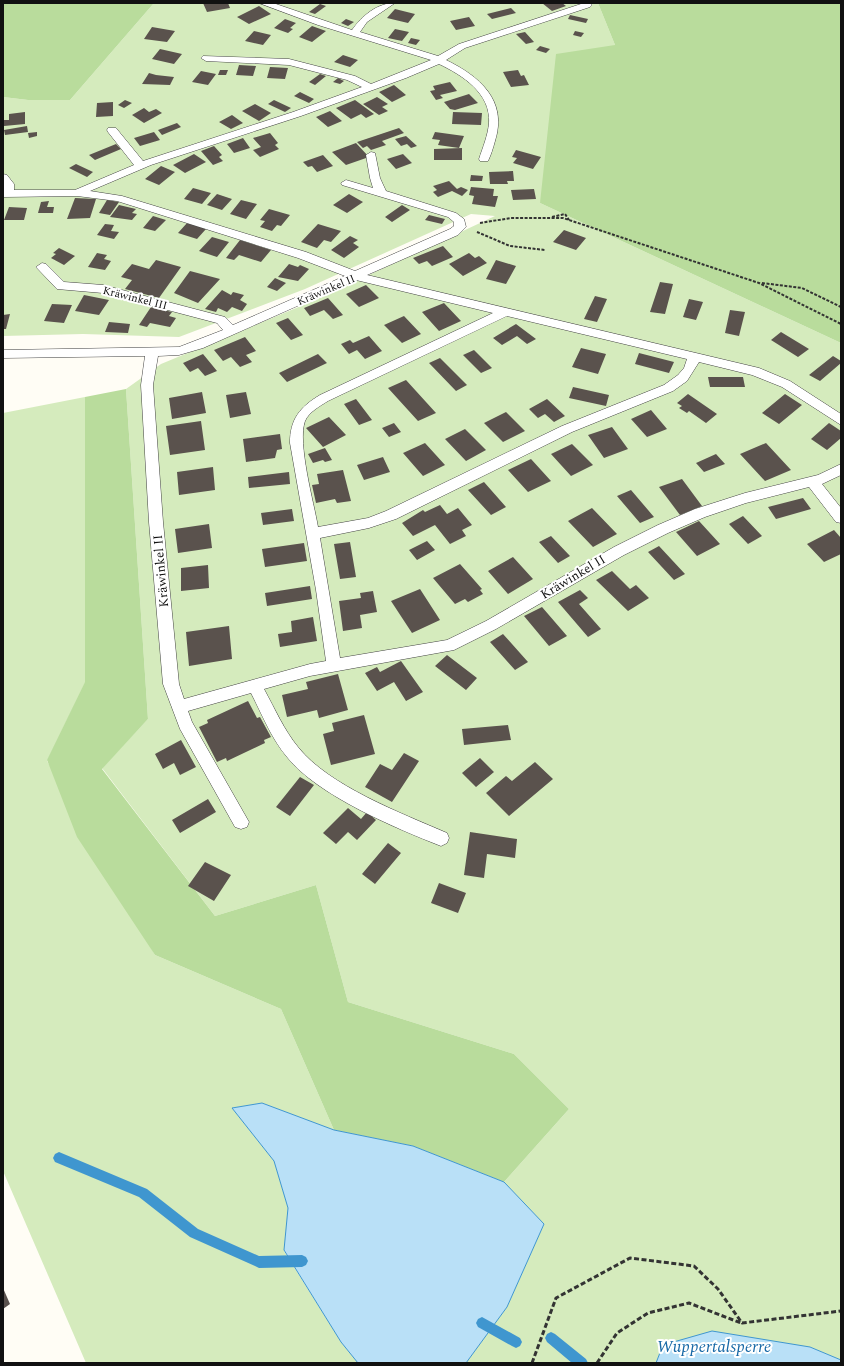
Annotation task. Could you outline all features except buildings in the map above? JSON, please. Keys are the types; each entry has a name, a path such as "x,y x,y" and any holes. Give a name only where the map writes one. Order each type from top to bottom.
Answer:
{"lane":[{"path":"264,3 354,34 419,53 453,66 481,89 489,102 494,117 493,131 484,159"},
{"path":"354,34 364,20 390,3"},
{"path":"77,193 141,166 298,114 370,87 438,60 462,46 587,5"},
{"path":"206,58 289,62 351,78 370,87"},
{"path":"112,130 141,166"},
{"path":"371,155 375,178 382,193"},
{"path":"3,177 9,184 6,194 77,193 118,198 302,254 356,276 456,230 460,223 452,215 346,183"},
{"name":"Kräwinkel III","path":"42,267 61,286 103,289 220,320 230,331"},
{"name":"Kräwinkel II","path":"3,354 152,352 188,348 356,276 749,370 772,377 786,384 841,420"},
{"path":"334,665 323,590 296,443 296,427 302,415 324,398 505,312"},
{"name":"Kräwinkel II","path":"152,352 147,386 156,522 171,684 185,724 241,822"},
{"path":"312,534 369,523 391,515 567,430 662,392 675,385 687,375 692,368 694,358"},
{"name":"Kräwinkel II","path":"179,707 310,670 449,646 497,622 619,550 657,531 700,513 745,498 812,482 841,469"},
{"path":"812,482 841,518"},
{"path":"254,686 287,745 300,761 310,769 356,797 441,838"}],"path":[{"path":"550,218 564,214 570,221"},
{"path":"456,230 501,219 550,218 570,221 759,283 841,324"},
{"path":"468,226 500,244 514,248 545,250"},
{"path":"759,283 802,288 841,307"},
{"path":"532,1363 556,1298 630,1258 694,1266 718,1289 742,1323"},
{"path":"597,1363 617,1334 648,1313 689,1303 742,1323 841,1311"}],"green space":[{"path":"3,3 154,3 70,100 28,100 3,97"},
{"path":"154,3 598,3 615,45 540,203 841,343 841,1360 810,1347 663,1345 656,1363 466,1363 507,1307 544,1224 504,1182 569,1109 514,1054 348,1002 316,885 215,916 102,768 148,719 126,389 161,364 313,301 495,216 471,214 305,289 179,337 83,334 3,336 3,97 28,100 70,100"},
{"path":"598,3 841,3 841,343 540,203 556,54 615,45"},
{"path":"126,389 148,719 102,769 215,916 316,885 348,1002 514,1054 569,1109 504,1182 413,1146 334,1130 281,1009 155,955 77,837 47,760 85,682 85,397"},
{"path":"85,397 85,683 47,761 155,955 281,1009 334,1130 262,1103 232,1108 274,1161 288,1208 284,1251 341,1342 358,1363 86,1363 3,1171 3,413"}],"water":[{"path":"262,1103 334,1130 413,1146 504,1182 544,1224 507,1307 466,1363 358,1363 341,1342 284,1250 288,1208 274,1161 232,1108"},
{"name":"Wuppertalsperre","path":"712,1331 810,1347 841,1360 841,1363 656,1363 663,1345"}],"waterway":[{"path":"59,1158 143,1193 194,1233 259,1262 302,1261"},
{"path":"482,1323 516,1342"},
{"path":"551,1338 582,1363"}]}
